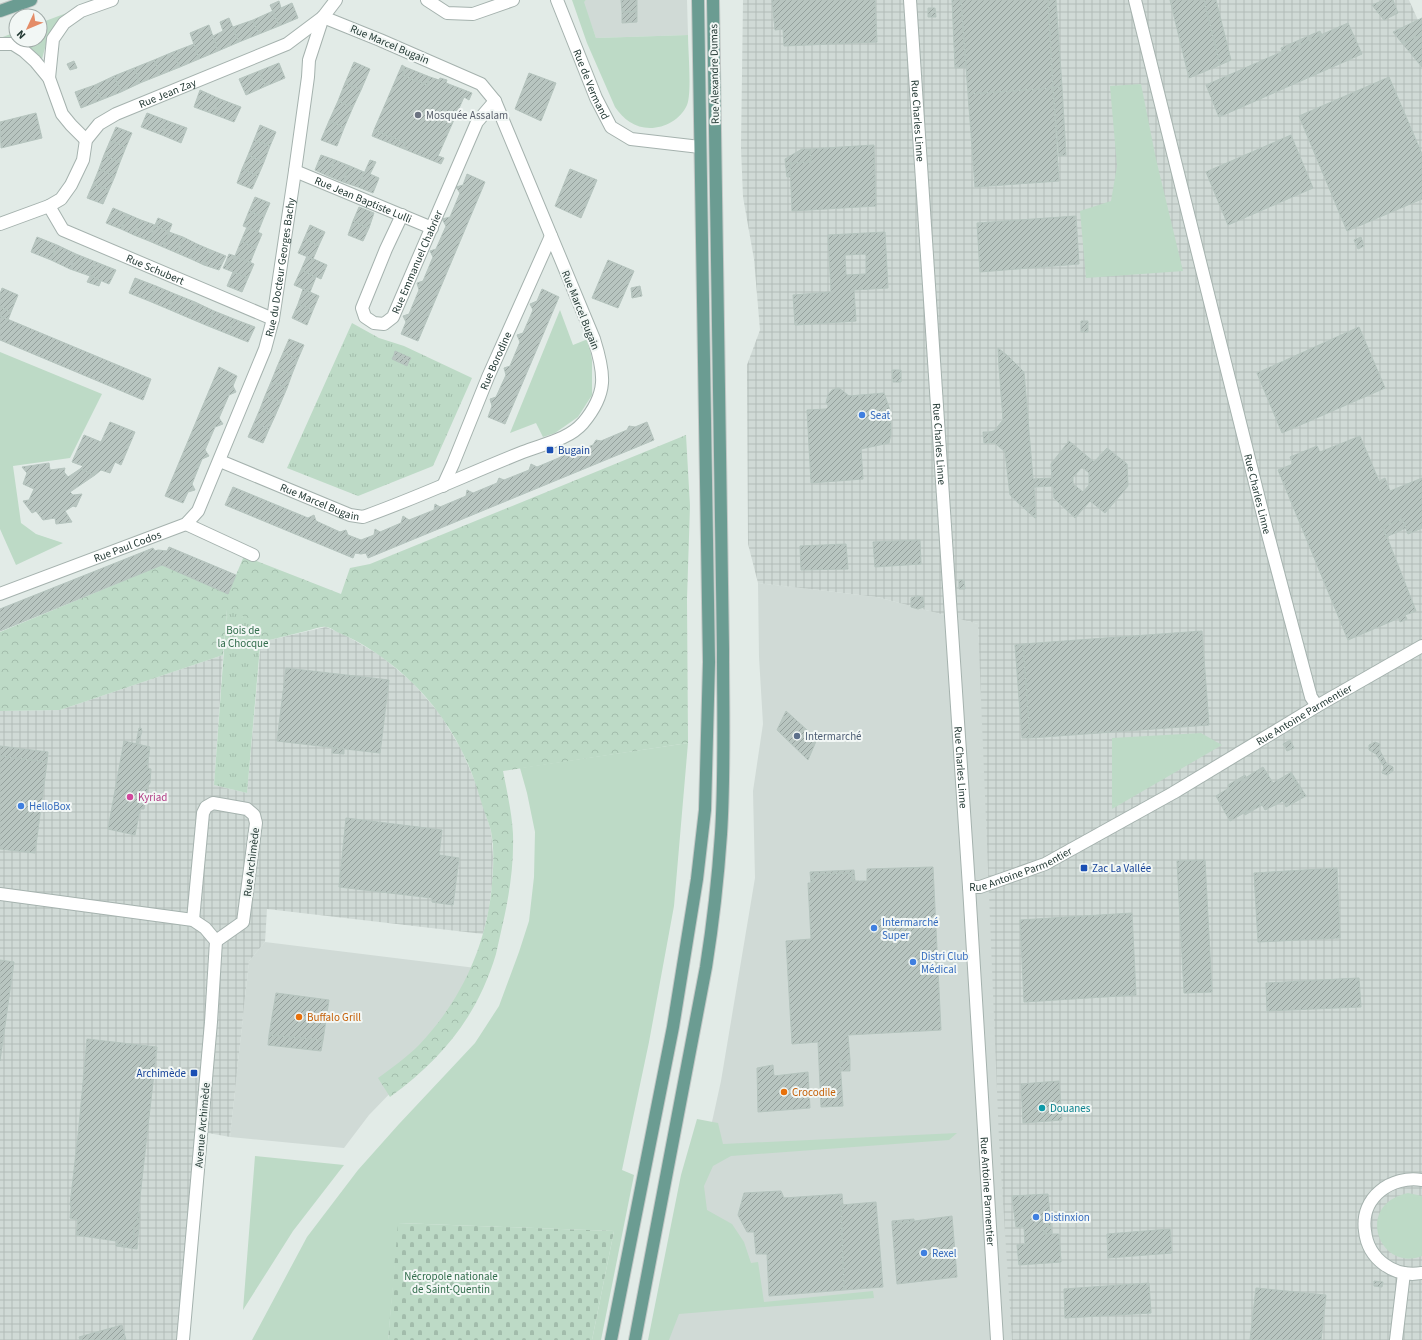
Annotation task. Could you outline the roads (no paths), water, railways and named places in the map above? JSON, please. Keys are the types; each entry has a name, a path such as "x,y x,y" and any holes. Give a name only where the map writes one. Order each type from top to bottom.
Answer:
{"main road":[{"path":"0,12 31,0"},
{"name":"Rue Alexandre Dumas","path":"611,1340 673,1027 697,879 705,810 709,662 698,0"},
{"name":"Rue Alexandre Dumas","path":"635,1340 706,967 714,911 720,845 724,649 713,0"},
{"path":"700,147 708,157 712,329 718,342"}],"street":[{"path":"49,78 53,39 64,23 81,11 112,0"},
{"name":"Rue du Docteur Georges Bachy","path":"186,524 198,511 220,461 265,349 273,319 308,77 308,60 323,17 336,0"},
{"path":"427,0 447,13 473,14 513,0"},
{"name":"Rue de Vermand","path":"557,0 596,98 611,128 631,139 700,147"},
{"name":"Rue Charles Linne","path":"910,0 969,887"},
{"name":"Rue Charles Linne","path":"1135,0 1266,527 1312,697 1317,706"},
{"name":"Rue Marcel Bugain","path":"220,461 350,515 363,517 443,486 523,452 568,436 582,425 592,412 601,390 603,374 594,339 494,101 481,84 374,37 323,17"},
{"name":"Rue Jean Zay","path":"86,140 99,124 116,114 287,44 323,17"},
{"path":"0,44 13,44 35,61 49,78 62,114 86,140 83,160 71,185 61,199 49,206 1,225"},
{"name":"Rue Emmanuel Chabrier","path":"402,215 386,249 362,308 365,317 374,323 384,324 393,317 477,122 494,101"},
{"name":"Rue Jean Baptiste Lulli","path":"295,171 432,228"},
{"name":"Rue Schubert","path":"49,206 63,230 273,319"},
{"name":"Rue Borodine","path":"443,486 454,464 488,377 551,236"},
{"path":"186,524 253,555"},
{"name":"Rue Paul Codos","path":"0,593 186,524"},
{"name":"Rue Antoine Parmentier","path":"997,1340 969,887 980,887 1045,864 1174,794 1317,706 1422,646"},
{"name":"Rue Archimède","path":"193,920 203,814 206,807 213,803 247,809 254,815 256,823 243,922 216,940"},
{"path":"0,894 193,920 205,928 216,940"},
{"name":"Avenue Archimède","path":"183,1340 211,1022 216,940"},
{"path":"1422,1180 1412,1178 1396,1181 1383,1188 1372,1200 1366,1214 1364,1230 1368,1245 1372,1252 1389,1268 1404,1273 1422,1273"},
{"path":"1396,1340 1404,1273"}],"place":[{"name":"Mosquée Assalam","path":"418,115"},
{"name":"Seat","path":"862,415"},
{"name":"Bugain","path":"550,450"},
{"name":"Intermarché","path":"797,736"},
{"name":"Kyriad","path":"130,797"},
{"name":"HelloBox","path":"21,806"},
{"name":"Zac La Vallée","path":"1084,868"},
{"name":"Intermarché Super","path":"874,928"},
{"name":"Distri Club Médical","path":"913,962"},
{"name":"Buffalo Grill","path":"299,1017"},
{"name":"Archimède","path":"194,1073"},
{"name":"Crocodile","path":"784,1092"},
{"name":"Douanes","path":"1042,1108"},
{"name":"Distinxion","path":"1036,1217"},
{"name":"Rexel","path":"924,1253"}],"park label":[{"name":"Bois de la Chocque","path":"243,636"},
{"name":"Nécropole nationale de Saint-Quentin","path":"451,1282"}]}
